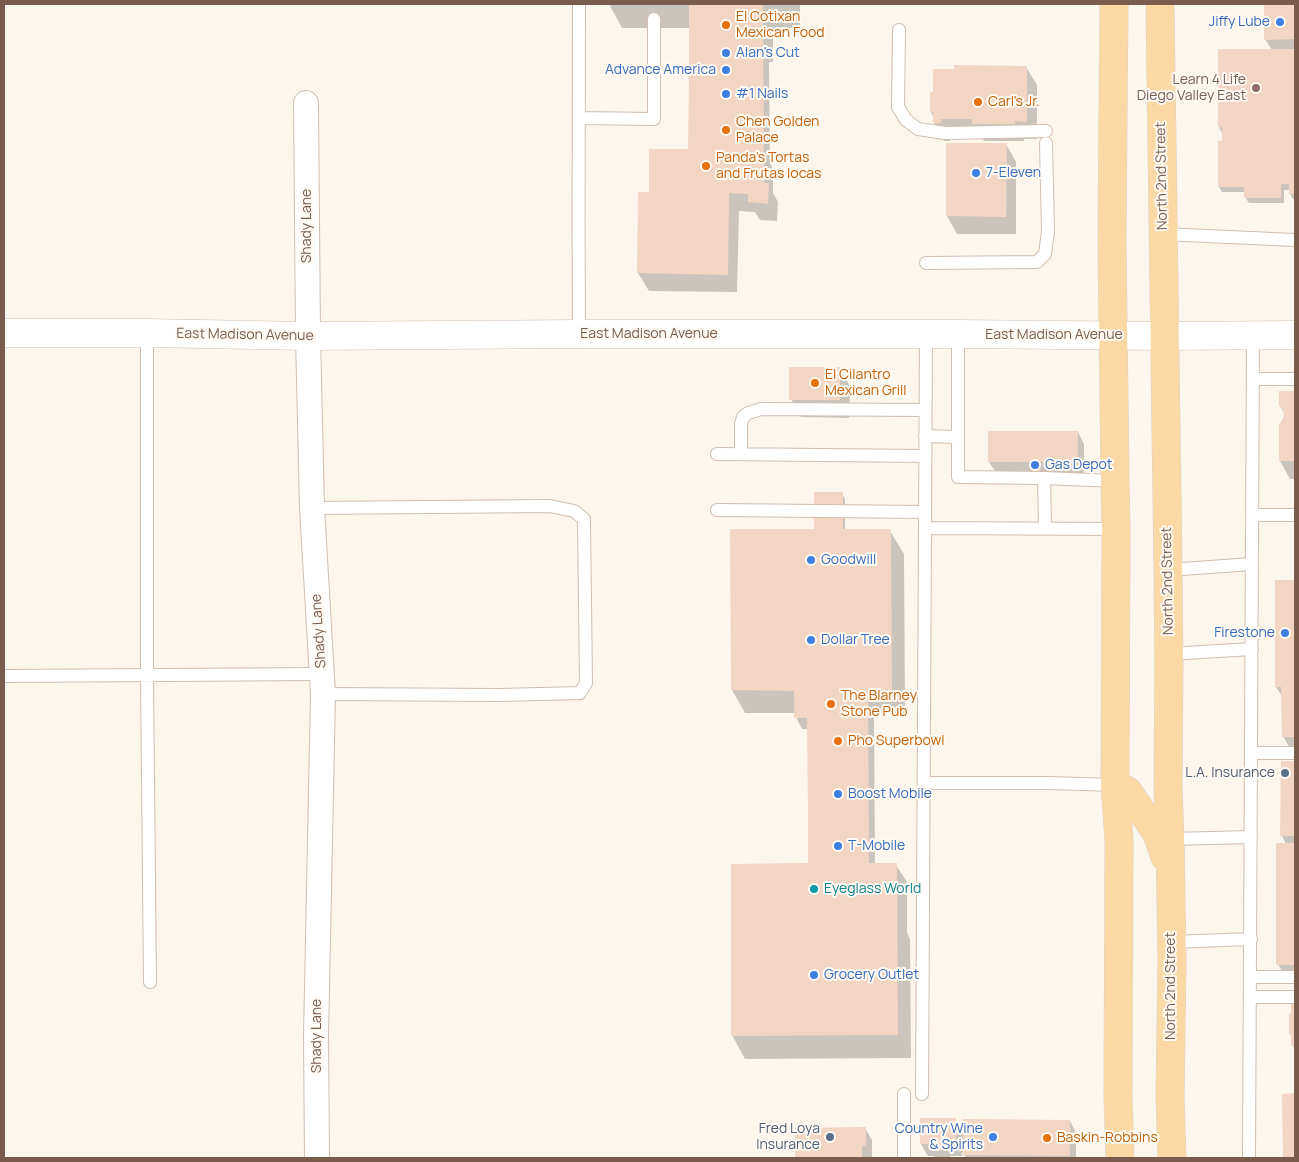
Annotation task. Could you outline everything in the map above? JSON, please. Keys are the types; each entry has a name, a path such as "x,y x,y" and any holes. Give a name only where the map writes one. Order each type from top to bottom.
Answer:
{"main road":[{"path":"1114,4 1112,230 1116,529 1115,785 1119,841 1118,1096 1120,1158"},
{"name":"North 2nd Street","path":"1160,4 1162,234 1166,336 1169,654 1168,786 1171,875 1170,1097 1172,1158"},
{"path":"1115,785 1128,791 1157,834 1171,875"}],"street":[{"name":"Shady Lane","path":"306,103 312,508 322,684 316,1027 317,1158"},
{"name":"East Madison Avenue","path":"4,333 308,336 579,334 1295,335"}],"lane":[{"path":"579,4 579,334"},
{"path":"579,118 654,119 654,19"},
{"path":"899,30 898,107 906,120 918,129 944,133 1046,137 1048,231 1045,254 1037,262 926,263"},
{"path":"1162,234 1295,240"},
{"path":"147,334 147,675 150,982"},
{"path":"922,1094 926,334"},
{"path":"958,334 958,477 1115,481"},
{"path":"1249,1158 1253,334"},
{"path":"1253,378 1295,379"},
{"path":"741,454 741,424 743,417 754,410 925,410"},
{"path":"925,436 958,437"},
{"path":"717,454 925,456"},
{"path":"1044,478 1045,528"},
{"path":"4,676 147,675 500,696 580,693 586,683 584,519 574,511 550,506 312,508"},
{"path":"717,510 925,512"},
{"path":"1252,515 1295,515"},
{"path":"925,528 1116,529"},
{"path":"1168,570 1252,564"},
{"path":"1169,654 1252,649"},
{"path":"1251,753 1295,753"},
{"path":"924,783 1115,785"},
{"path":"1170,839 1251,837"},
{"path":"1171,942 1251,939"},
{"path":"1250,977 1295,977"},
{"path":"1251,997 1295,997"},
{"path":"904,1094 904,1158"}],"building":[{"path":"689,4 763,4 764,183 769,183 768,204 748,202 748,194 729,193 728,275 637,273 638,192 649,192 649,149 688,149"},
{"name":"Jiffy Lube","path":"1264,4 1295,4 1295,39 1264,40"},
{"name":"Learn 4 Life Diego Valley East","path":"1218,49 1295,49 1295,194 1289,194 1289,184 1281,184 1281,198 1244,198 1244,187 1218,187 1218,141 1222,141 1222,127 1218,127"},
{"name":"Carl's Jr.","path":"954,65 1027,66 1027,122 1015,121 1015,124 972,124 972,119 941,119 941,123 933,123 933,112 930,112 930,92 933,92 933,69 954,69"},
{"name":"7-Eleven","path":"946,143 1007,143 1006,217 946,216"},
{"name":"El Cilantro Mexican Grill","path":"789,367 840,367 840,400 789,400"},
{"path":"1279,391 1295,391 1295,461 1279,461 1279,424 1284,414 1283,409 1279,406"},
{"name":"Gas Depot","path":"988,431 1078,431 1078,462 1040,462 1040,473 1032,473 1032,462 988,462"},
{"path":"814,492 843,492 843,529 891,529 892,690 868,690 869,863 897,863 898,1035 731,1036 731,864 808,863 808,811 807,718 794,718 794,691 731,690 730,529 814,529"},
{"name":"Firestone","path":"1275,580 1295,580 1295,737 1282,737 1281,687 1275,687"},
{"path":"1281,761 1295,761 1295,836 1280,836"},
{"path":"1276,843 1295,843 1295,965 1276,965"},
{"path":"1291,1002 1295,1002 1295,1046 1291,1046 1291,1034 1289,1034"},
{"path":"1295,1093 1295,1158 1283,1158 1282,1094"},
{"path":"920,1118 956,1118 956,1145 944,1145 944,1150 929,1150 929,1144 920,1144"},
{"path":"963,1119 1070,1120 1070,1156 963,1155"},
{"name":"Fred Loya Insurance","path":"866,1127 866,1146 862,1146 862,1158 795,1158 795,1128"}],"place":[{"name":"Jiffy Lube","path":"1280,22"},
{"name":"El Cotixan Mexican Food","path":"726,25"},
{"name":"Alan's Cut","path":"726,53"},
{"name":"Advance America","path":"726,70"},
{"name":"Learn 4 Life Diego Valley East","path":"1256,88"},
{"name":"#1 Nails","path":"726,94"},
{"name":"Carl's Jr.","path":"978,102"},
{"name":"Chen Golden Palace","path":"726,130"},
{"name":"Panda's Tortas and Frutas locas","path":"706,166"},
{"name":"7-Eleven","path":"976,173"},
{"name":"El Cilantro Mexican Grill","path":"815,383"},
{"name":"Gas Depot","path":"1035,465"},
{"name":"Goodwill","path":"811,560"},
{"name":"Firestone","path":"1285,633"},
{"name":"Dollar Tree","path":"811,640"},
{"name":"The Blarney Stone Pub","path":"831,704"},
{"name":"Pho Superbowl","path":"838,741"},
{"name":"L.A. Insurance","path":"1285,773"},
{"name":"Boost Mobile","path":"838,794"},
{"name":"T-Mobile","path":"838,846"},
{"name":"Eyeglass World","path":"814,889"},
{"name":"Grocery Outlet","path":"814,975"},
{"name":"Fred Loya Insurance","path":"830,1137"},
{"name":"Country Wine & Spirits","path":"993,1137"},
{"name":"Baskin-Robbins","path":"1047,1138"}]}
